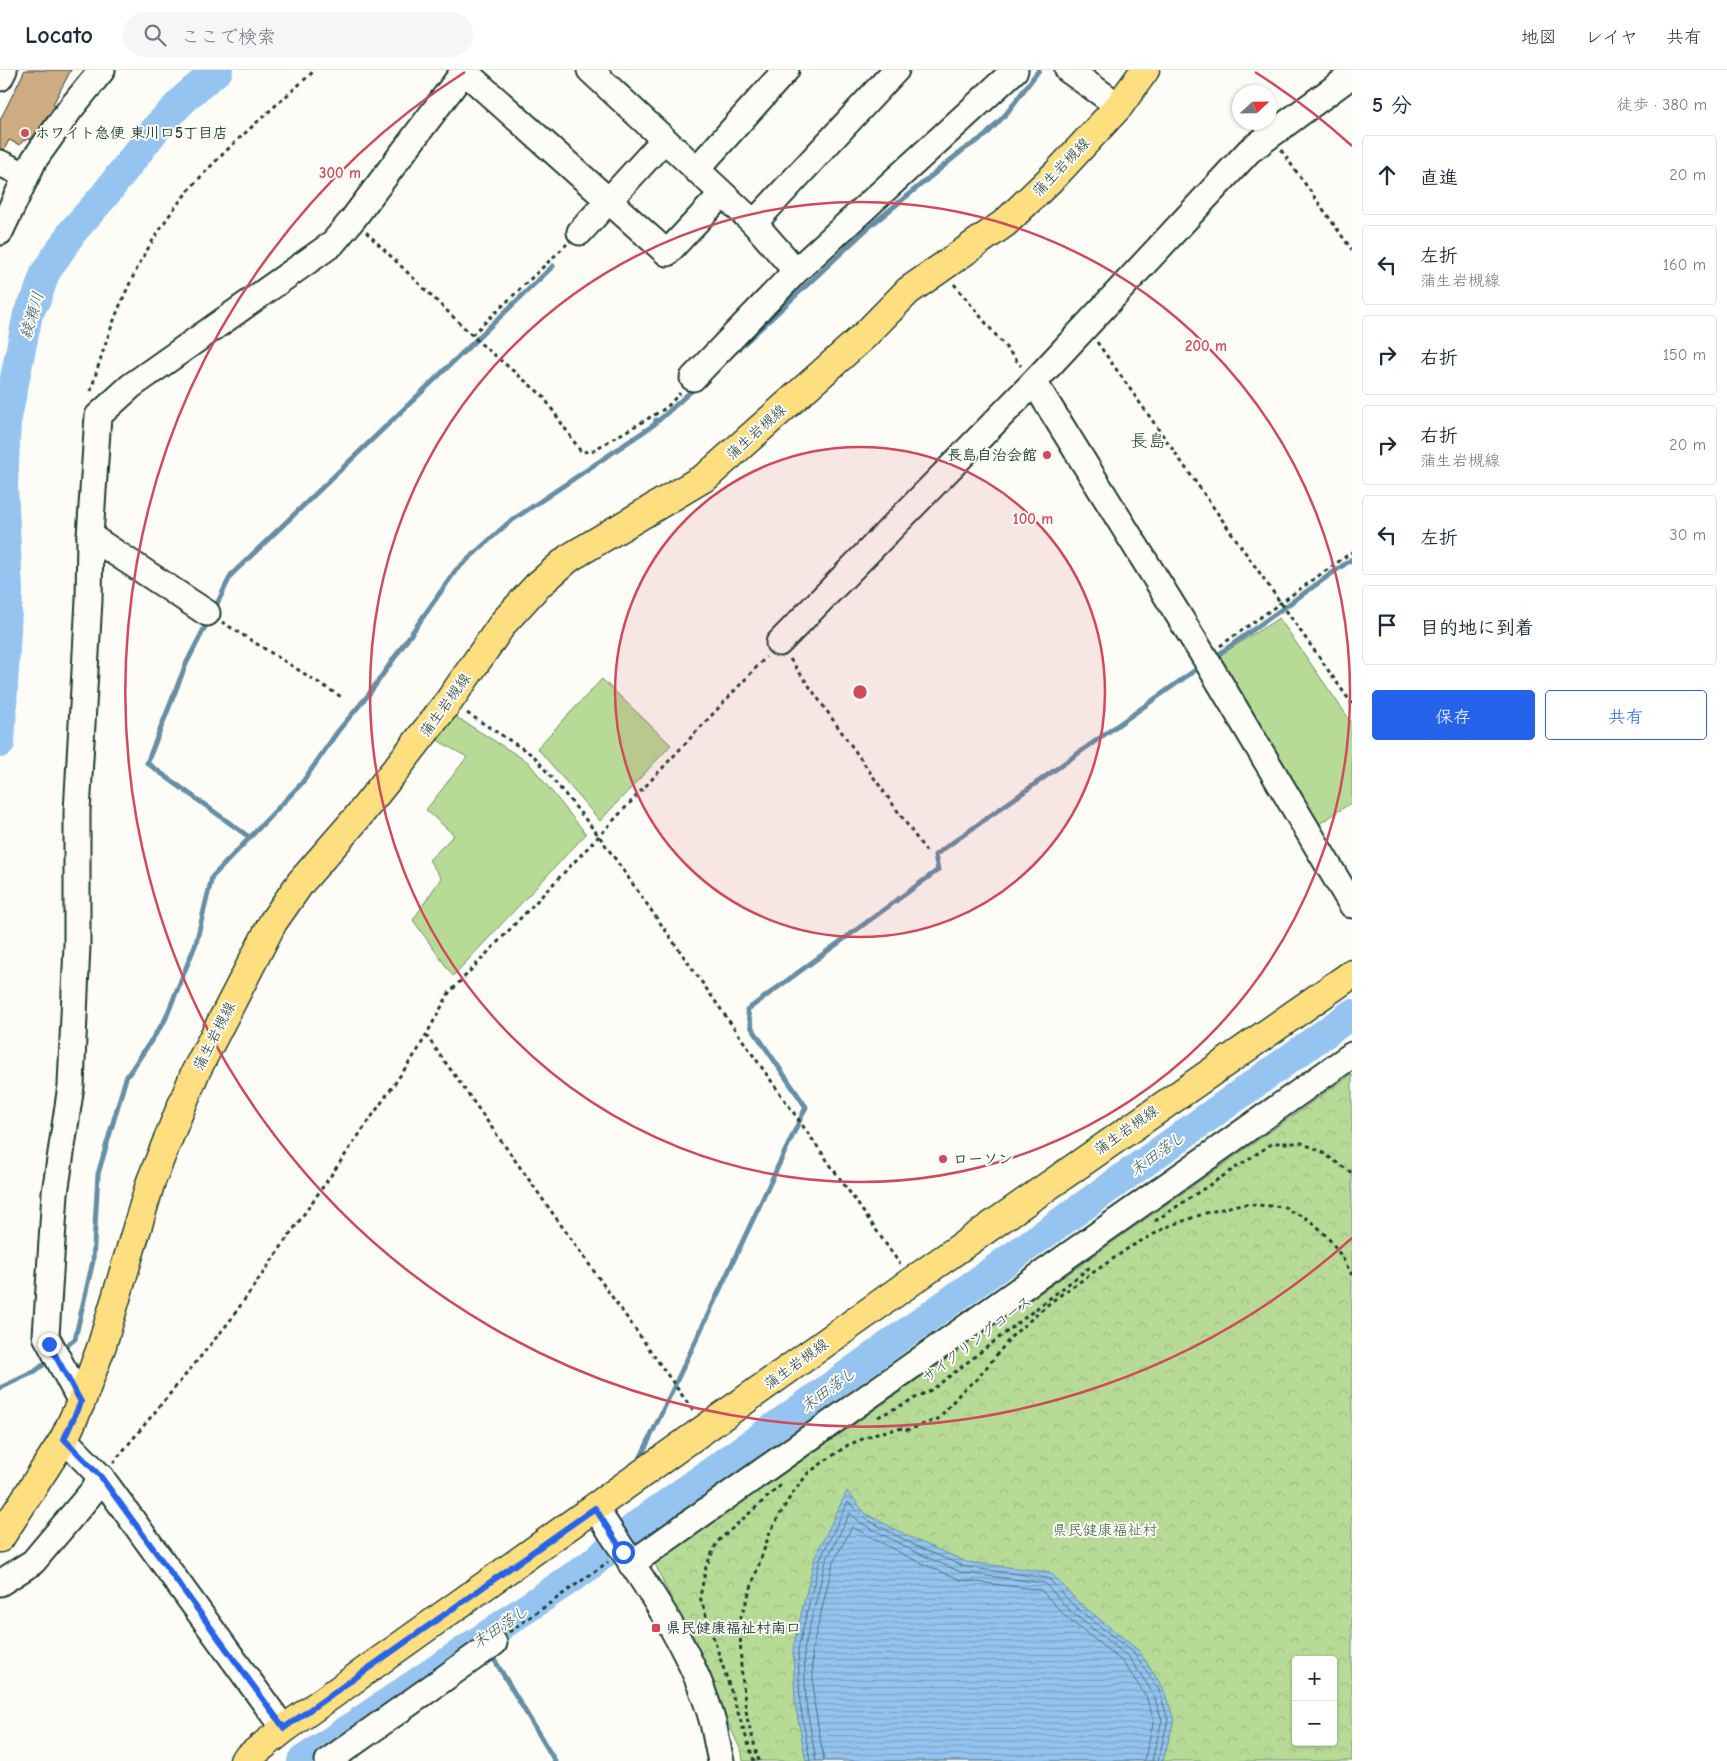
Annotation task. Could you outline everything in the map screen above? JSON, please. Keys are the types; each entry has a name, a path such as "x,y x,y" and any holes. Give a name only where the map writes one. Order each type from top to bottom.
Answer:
{"main road":[{"name":"蒲生岩槻線","path":"0,1538 64,1439 81,1402 102,1345 151,1181 194,1073 273,922 301,882 356,820 450,701 504,622 537,586 563,564 707,476 865,335 908,291 1005,223 1056,173 1119,106 1145,70"},
{"name":"蒲生岩槻線","path":"244,1761 284,1728 912,1281 1352,974"}],"street":[{"path":"0,78 4,70"},
{"path":"0,232 25,175 71,108 102,70"},
{"path":"81,1402 46,1336 55,1193 71,1086 77,945 78,812 89,600 90,536 98,416 131,386 332,244 353,219 465,70 609,202 668,253 722,194"},
{"path":"590,70 754,223 796,271"},
{"path":"696,170 786,70"},
{"path":"754,223 896,70"},
{"path":"694,378 796,271 1013,70"},
{"path":"1068,70 1119,106"},
{"path":"779,643 1034,382 1249,151 1352,75"},
{"path":"580,232 664,140"},
{"path":"0,163 25,175"},
{"path":"1034,382 1208,662 1352,905"},
{"path":"90,536 207,613"},
{"path":"627,1558 1352,1054"},
{"path":"64,1439 101,1477 284,1728"},
{"path":"0,1583 33,1562 92,1492 101,1477"},
{"path":"595,1508 676,1636 688,1660 713,1722 720,1761"},
{"path":"328,1761 494,1643"}],"path":[{"path":"91,391 111,328 129,283 154,237 174,209 210,166 315,70"},
{"path":"1271,135 1352,250"},
{"path":"353,219 472,335 543,396 581,452 592,451 666,408 694,378"},
{"path":"472,335 580,232"},
{"path":"940,268 1034,382"},
{"path":"1086,325 1352,704"},
{"path":"1208,662 1280,604 1352,552"},
{"path":"207,613 343,698"},
{"path":"101,1477 229,1322 426,1035 449,993 779,643 928,854"},
{"path":"450,701 534,756 599,836 912,1281"},
{"path":"426,1035 706,1429"},
{"path":"1150,1225 1273,1143 1302,1143 1320,1151 1352,1173"},
{"path":"759,1761 747,1718 741,1666 740,1620 770,1532 797,1486 813,1468 848,1445 877,1433 903,1428 908,1430 938,1419 963,1390 977,1379 1012,1336 1052,1301 1130,1247 1169,1226 1206,1213 1242,1204 1285,1207 1289,1211 1307,1218 1326,1235 1343,1258 1352,1275"},
{"name":"サイクリングコース","path":"871,1420 932,1389 1097,1262"},
{"path":"754,1761 700,1597 706,1567 717,1542 786,1480"},
{"path":"494,1643 627,1558"}],"green space":[{"path":"1279,618 1352,723 1352,802 1318,825 1217,657"},
{"path":"602,679 671,745 600,821 537,748"},
{"path":"453,715 528,762 586,834 453,976 413,920 441,878 429,860 454,835 426,810 467,757 435,739"},
{"name":"県民健康福祉村","path":"1352,1074 1352,1761 743,1761 742,1753 655,1564"}],"water":[{"path":"847,1491 866,1514 918,1541 967,1562 1050,1572 1078,1602 1138,1650 1163,1688 1174,1720 1163,1761 806,1761 795,1704 793,1648 815,1557"}],"building":[{"path":"25,70 71,70 53,104 55,106 31,140 27,138 20,145 9,140 4,150 0,149 0,120"}],"waterway":[{"name":"綾瀬川","path":"0,743 8,592 3,485 6,422 28,314 37,297 45,273 73,231 104,196 158,126 187,96 218,70"},
{"path":"734,353 869,227 963,150 985,136 1006,114 1039,70"},
{"path":"214,610 231,575 553,266"},
{"path":"61,1350 75,1339 93,1261 98,1174 126,1078 165,1020 196,943 212,877 302,783 338,731 369,694 456,570 508,523 655,424 656,420 658,421 698,385"},
{"path":"1212,659 1352,559"},
{"path":"209,619 186,664 147,763 249,837"},
{"path":"638,1463 806,1107 752,1028 747,1010 938,870 935,855 1201,666"},
{"name":"末田落し","path":"302,1761 589,1566 640,1523 1352,1014"},
{"path":"0,1388 34,1372 51,1359"},
{"path":"589,1566 604,1534"},
{"path":"491,1654 555,1761"}],"place":[{"name":"ホワイト急便 東川口5丁目店","path":"25,133"},
{"name":"長島自治会館","path":"1047,455"},
{"name":"ローソン","path":"943,1159"},
{"name":"県民健康福祉村南口","path":"656,1628"}],"district":[{"name":"長島","path":"1148,441"}],"route":[{"path":"49,1344 81,1402 64,1439 101,1477 284,1728 595,1508 623,1552"}]}
